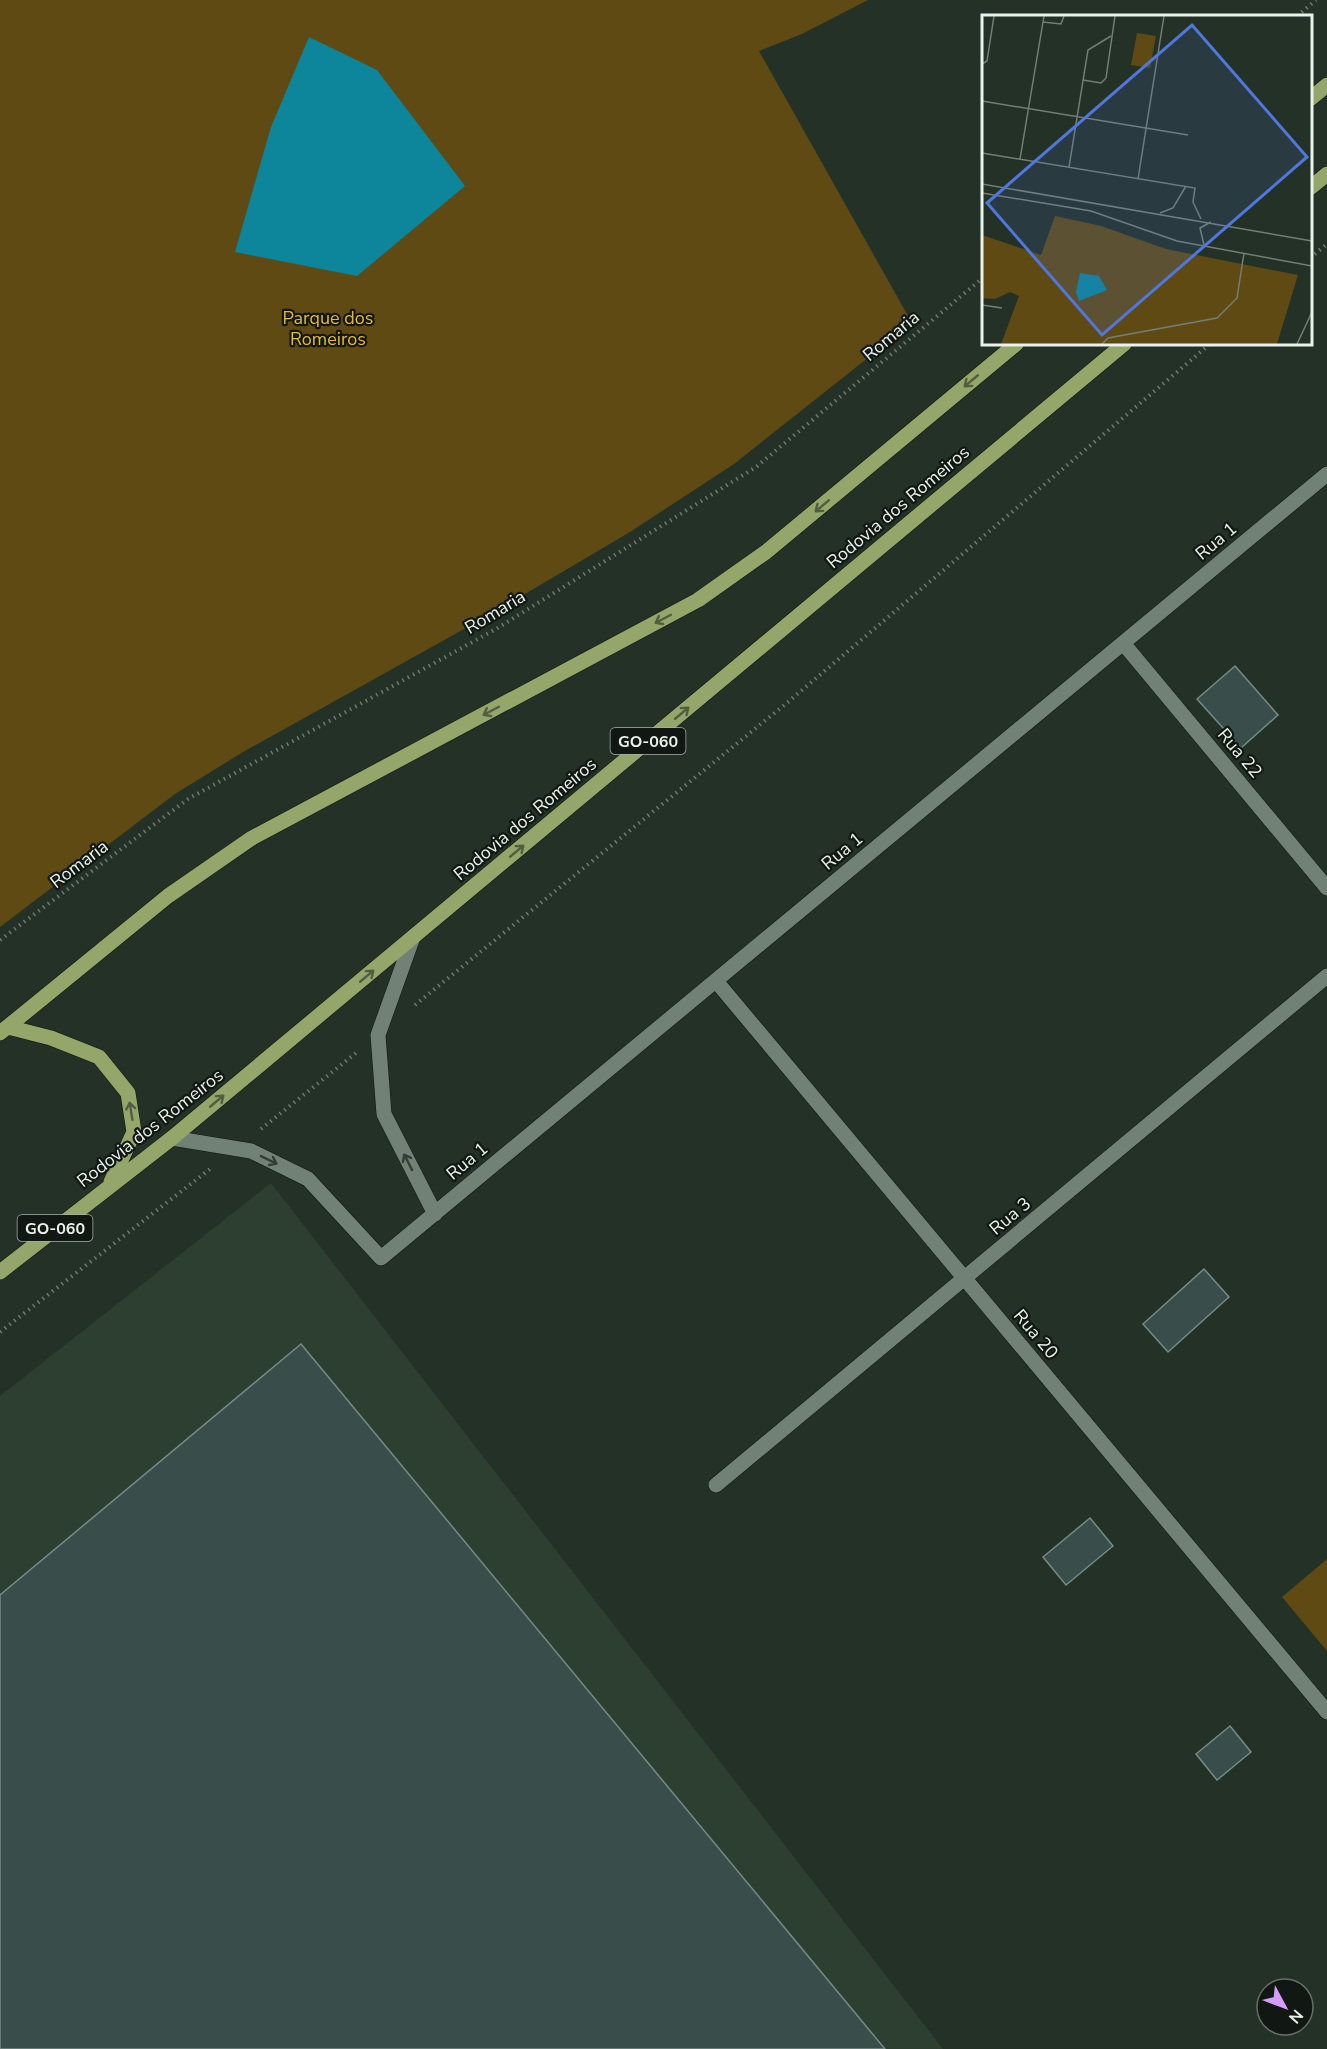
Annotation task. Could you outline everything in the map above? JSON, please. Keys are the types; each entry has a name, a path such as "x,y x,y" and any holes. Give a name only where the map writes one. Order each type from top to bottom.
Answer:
{"main road":[{"path":"1312,98 1327,85"},
{"path":"1312,187 1327,174"},
{"path":"4,1030 168,896 252,838 698,600 766,552 1015,345"},
{"name":"Rodovia dos Romeiros","path":"0,1272 172,1138 1123,345"},
{"path":"4,1030 51,1038 99,1057 128,1093 134,1132 110,1185"}],"street":[{"name":"Rua 1","path":"236,1148 251,1151 308,1179 381,1258 1327,474"},
{"name":"Rua 22","path":"1123,643 1327,888"},
{"path":"413,937 378,1035 384,1114 435,1214"},
{"name":"Rua 3","path":"716,1485 1327,976"},
{"name":"Rua 20","path":"716,981 1327,1712"},
{"path":"172,1138 236,1148"}],"path":[{"path":"1298,15 1317,0"},
{"path":"1312,257 1327,244"},
{"name":"Romaria","path":"0,940 188,799 496,629 756,467 982,279"},
{"path":"414,1006 788,702 1209,345"},
{"path":"0,1332 378,1035"}],"shaded area":[{"path":"271,1183 943,2049 0,2049 0,1396"}],"green space":[{"name":"Parque dos Romeiros","path":"0,0 868,0 802,34 759,51 912,323 734,464 630,532 491,614 243,752 175,794 0,927"},
{"path":"1327,1559 1327,1651 1282,1597"}],"water":[{"path":"309,37 377,70 465,186 357,276 235,252 271,127"}],"building":[{"path":"1235,666 1278,715 1241,748 1197,699"},
{"path":"1204,1269 1229,1297 1168,1352 1143,1324"},
{"path":"301,1344 885,2049 0,2049 0,1595"},
{"path":"1090,1518 1113,1546 1066,1585 1043,1557"},
{"path":"1230,1726 1251,1752 1217,1780 1196,1754"}]}
